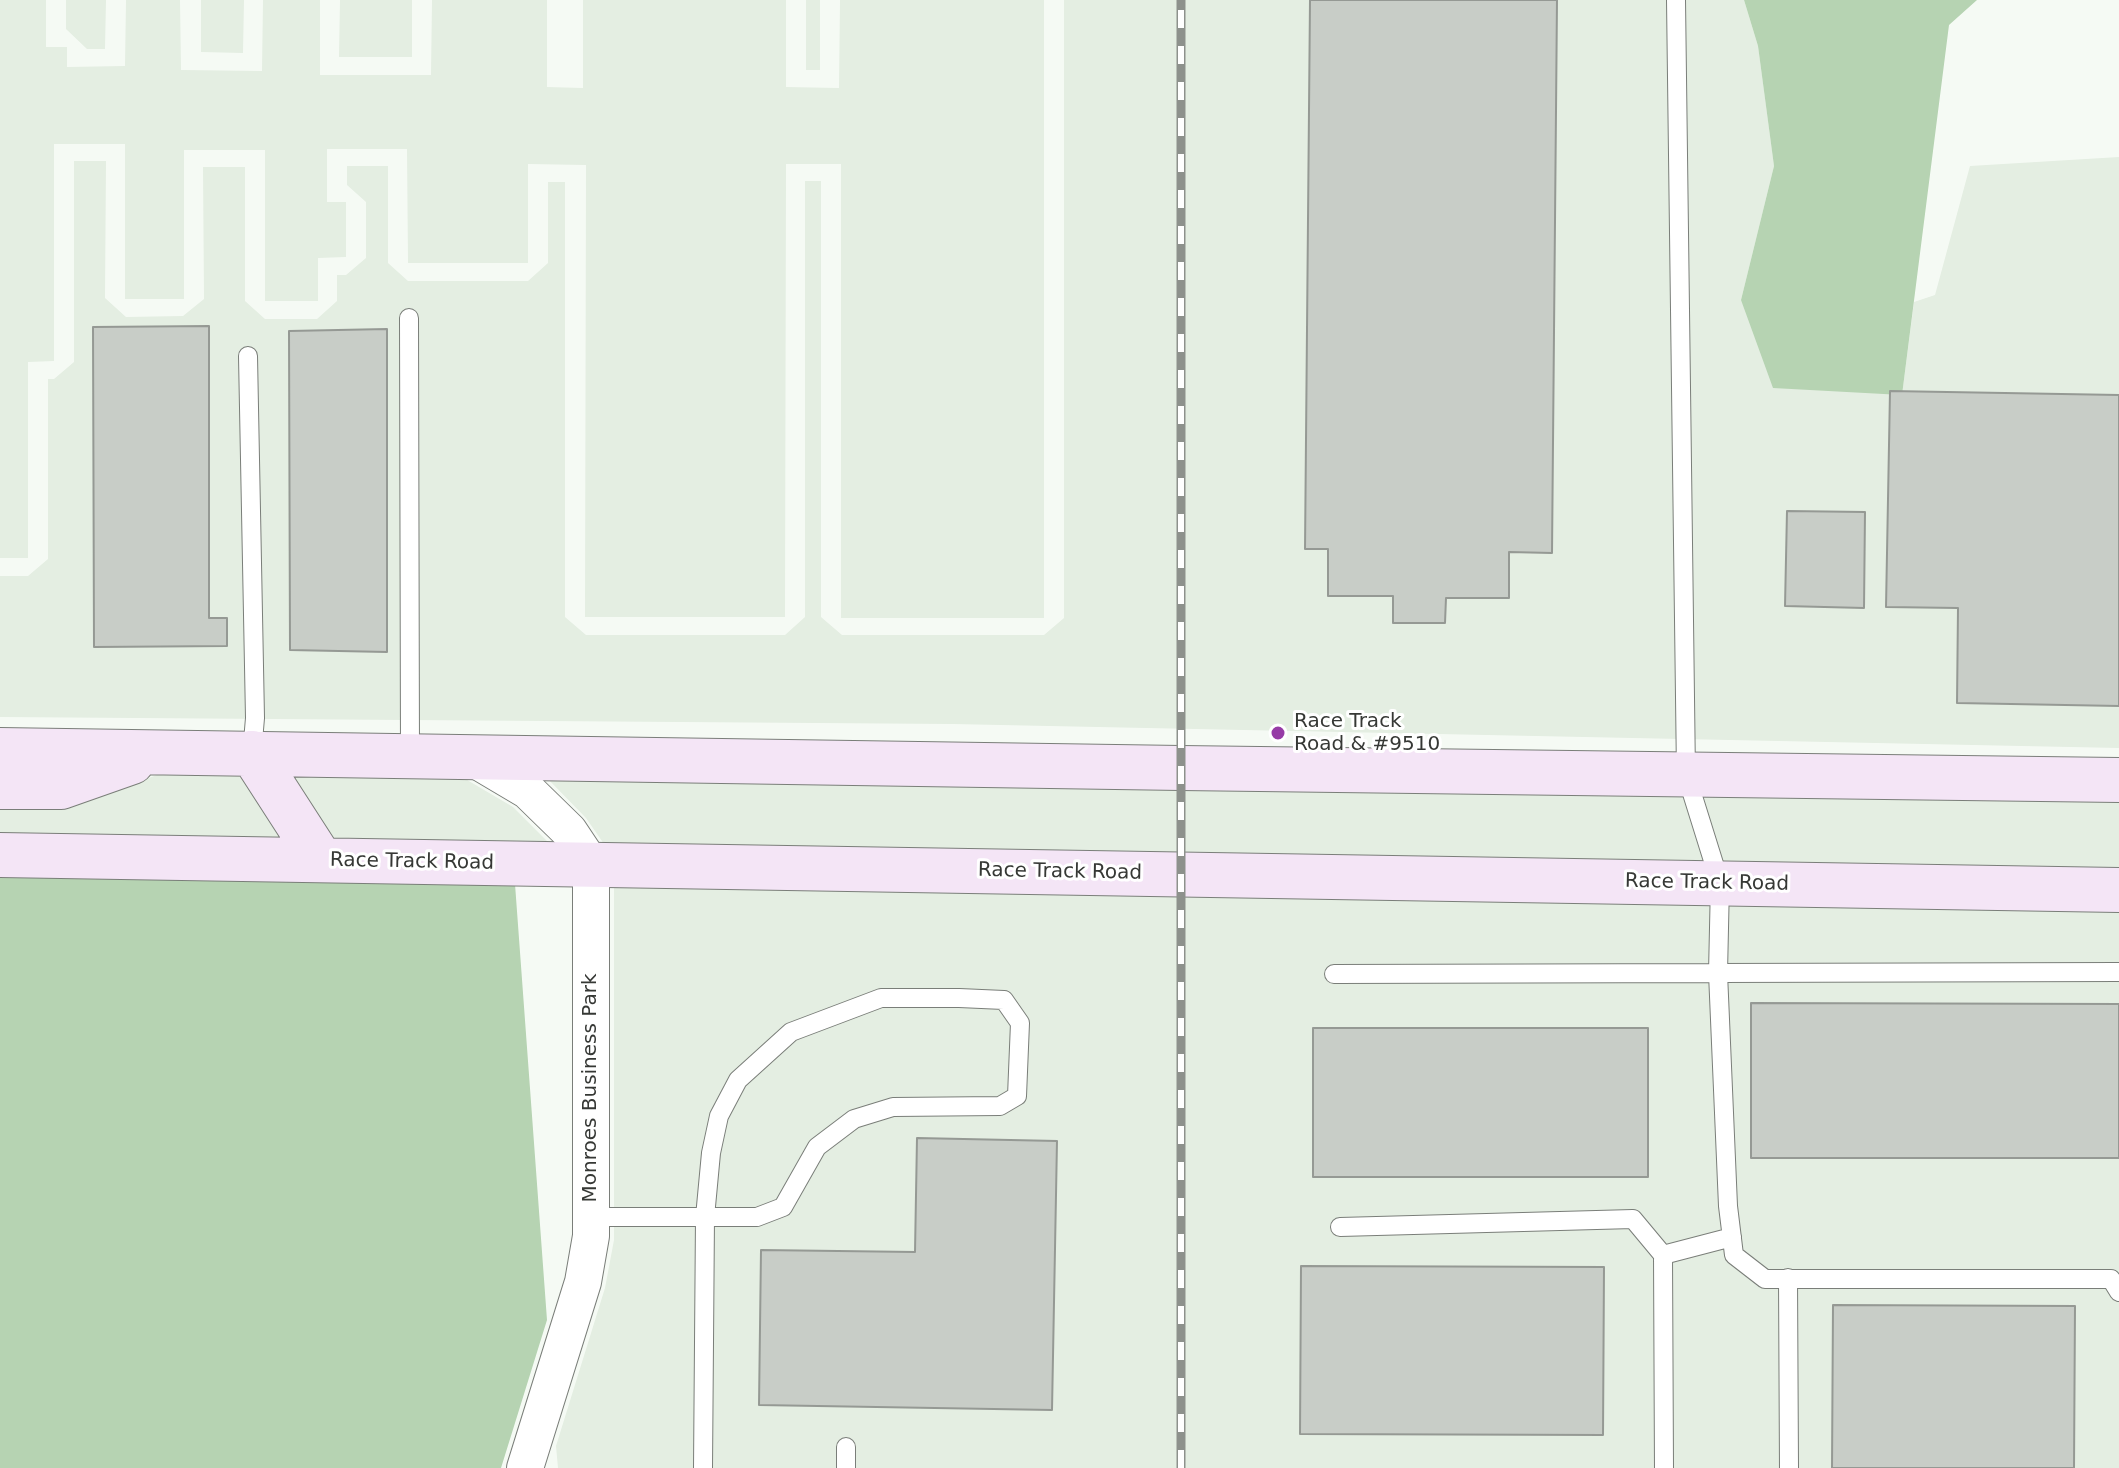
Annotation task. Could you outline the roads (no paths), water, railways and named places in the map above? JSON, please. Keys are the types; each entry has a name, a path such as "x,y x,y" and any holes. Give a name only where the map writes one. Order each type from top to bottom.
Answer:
{"main road":[{"path":"0,750 2119,780"},
{"path":"0,787 61,787 161,752"},
{"path":"252,753 321,860"},
{"name":"Race Track Road","path":"0,855 2119,890"}],"street":[{"path":"469,756 528,791 569,831 591,864"},
{"name":"Monroes Business Park","path":"525,1468 583,1282 591,1236 591,864"}],"lane":[{"path":"1676,0 1686,774 1720,883 1718,973 1728,1206 1734,1255 1765,1279 2111,1279 2119,1292"},
{"path":"409,318 410,756"},
{"path":"248,356 255,718 252,753"},
{"path":"1334,974 2119,972"},
{"path":"591,1217 705,1217 757,1217 783,1207 817,1147 854,1119 893,1107 1000,1106 1017,1096 1020,1023 1004,1000 881,998 791,1032 738,1080 719,1116 711,1153 705,1217 703,1468"},
{"path":"1340,1227 1633,1219 1663,1255 1664,1468"},
{"path":"1663,1255 1732,1237"},
{"path":"1788,1278 1789,1468"},
{"path":"846,1447 846,1468"}],"railway":[{"path":"1181,0 1181,1468"}],"place":[{"name":"Race Track Road & #9510","path":"1278,733"}]}
